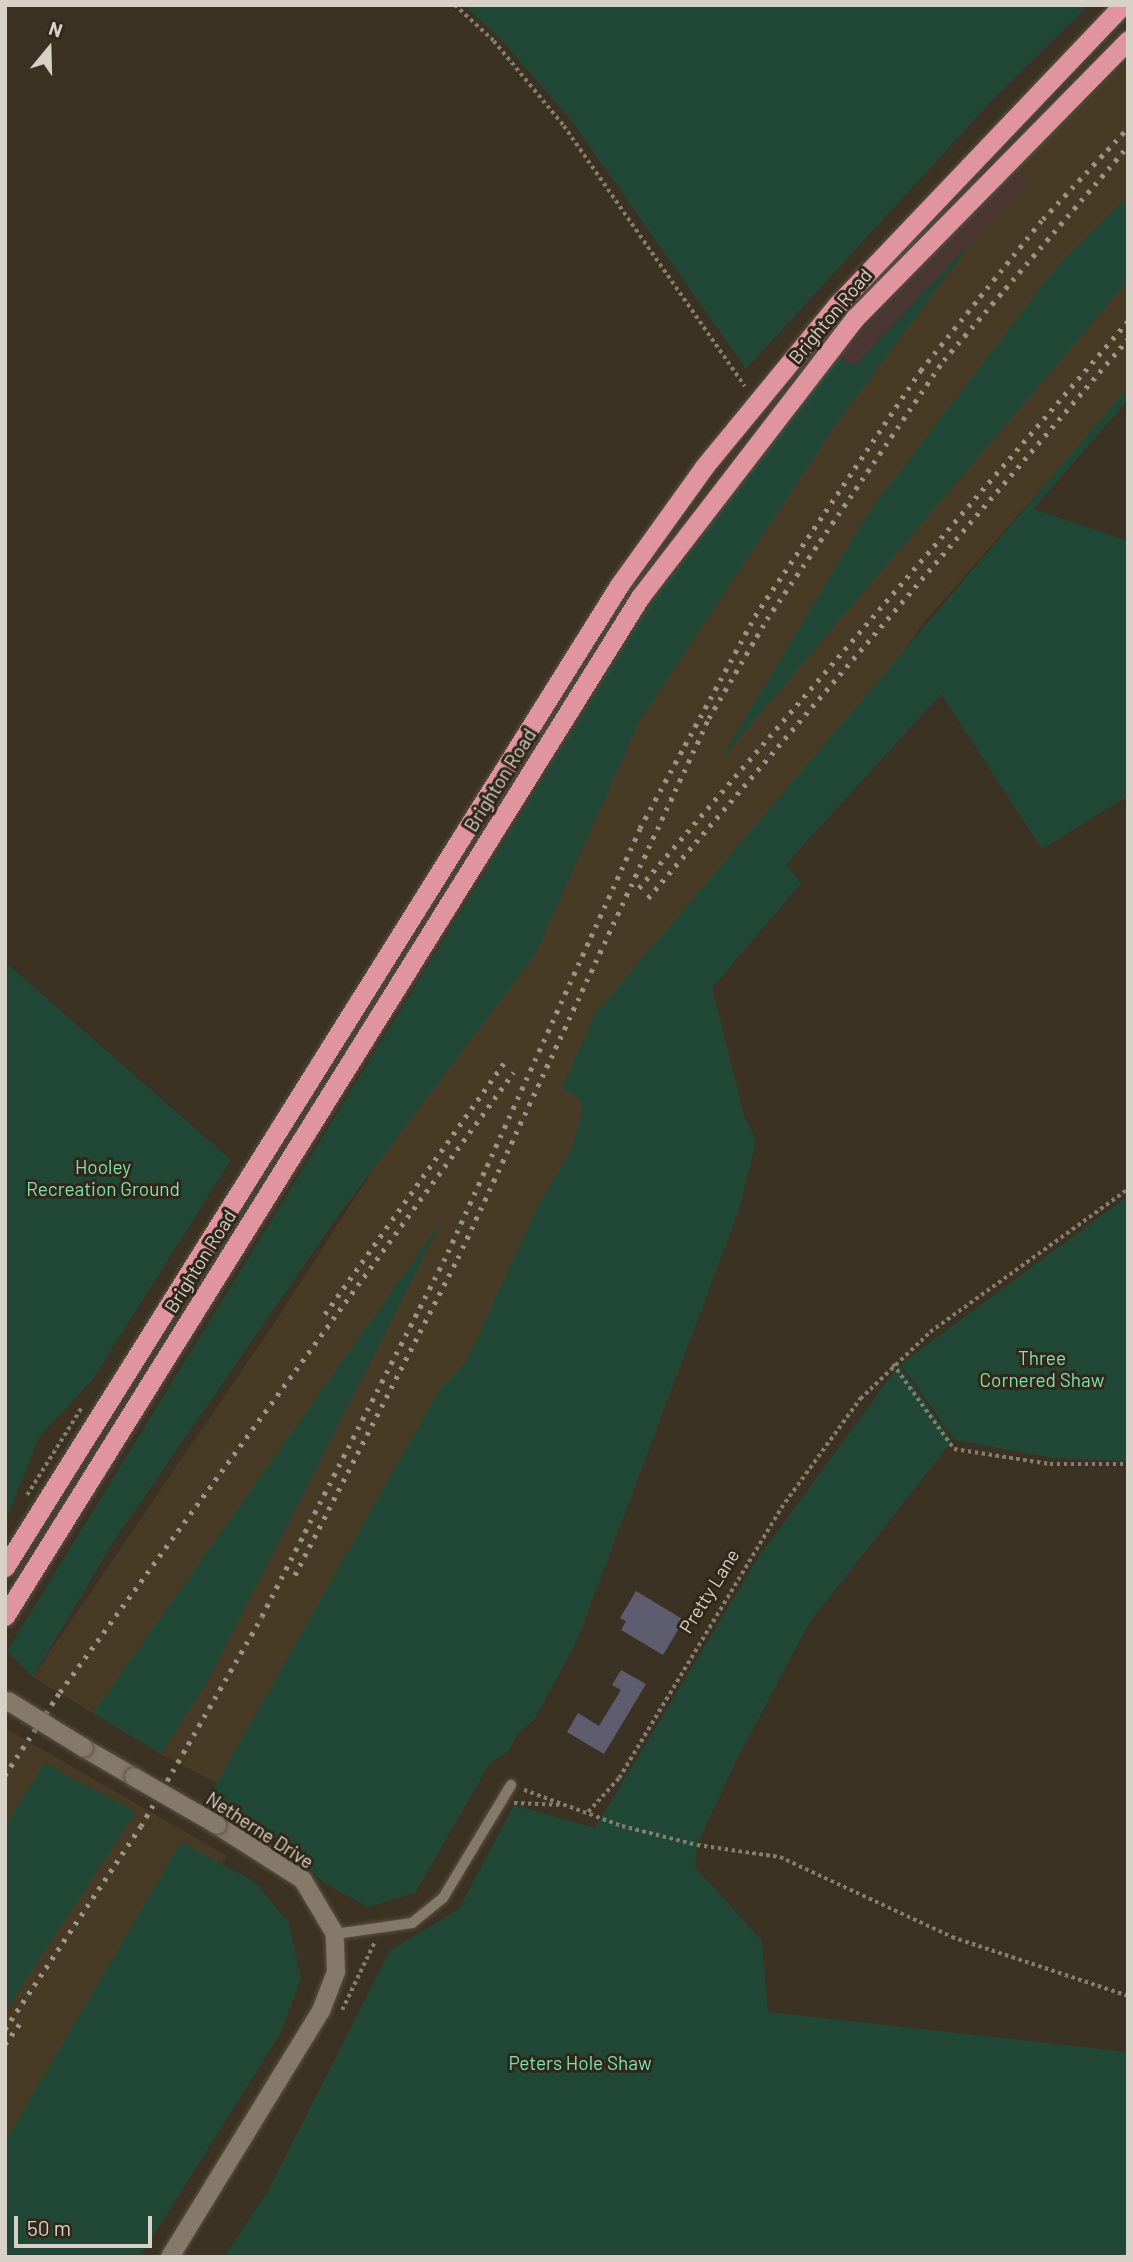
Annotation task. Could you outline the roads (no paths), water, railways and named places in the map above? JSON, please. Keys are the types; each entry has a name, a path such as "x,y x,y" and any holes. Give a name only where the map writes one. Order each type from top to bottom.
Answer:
{"highway":[{"name":"Brighton Road","path":"5,1567 620,584 689,488 838,304 1123,5"},
{"name":"Brighton Road","path":"5,1616 640,597 855,318 1128,40"}],"street":[{"name":"Netherne Drive","path":"6,1700 217,1825 303,1880 335,1934 336,1972 321,2011 170,2257"}],"lane":[{"path":"335,1934 412,1923 443,1898 512,1785"}],"railway":[{"path":"5,2029 141,1826 262,1616 448,1252 640,828 755,616 921,370 1043,219 1128,128"},
{"path":"295,1575 458,1258 709,718 767,619 944,360 1128,146"},
{"path":"639,888 1128,321"},
{"path":"648,898 1128,339"},
{"path":"325,1314 504,1063"},
{"path":"5,1775 60,1692 514,1072"},
{"path":"5,2044 21,2022"}],"park label":[{"name":"Hooley Recreation Ground","path":"103,1178"},
{"name":"Three Cornered Shaw","path":"1042,1369"},
{"name":"Peters Hole Shaw","path":"580,2063"}]}
